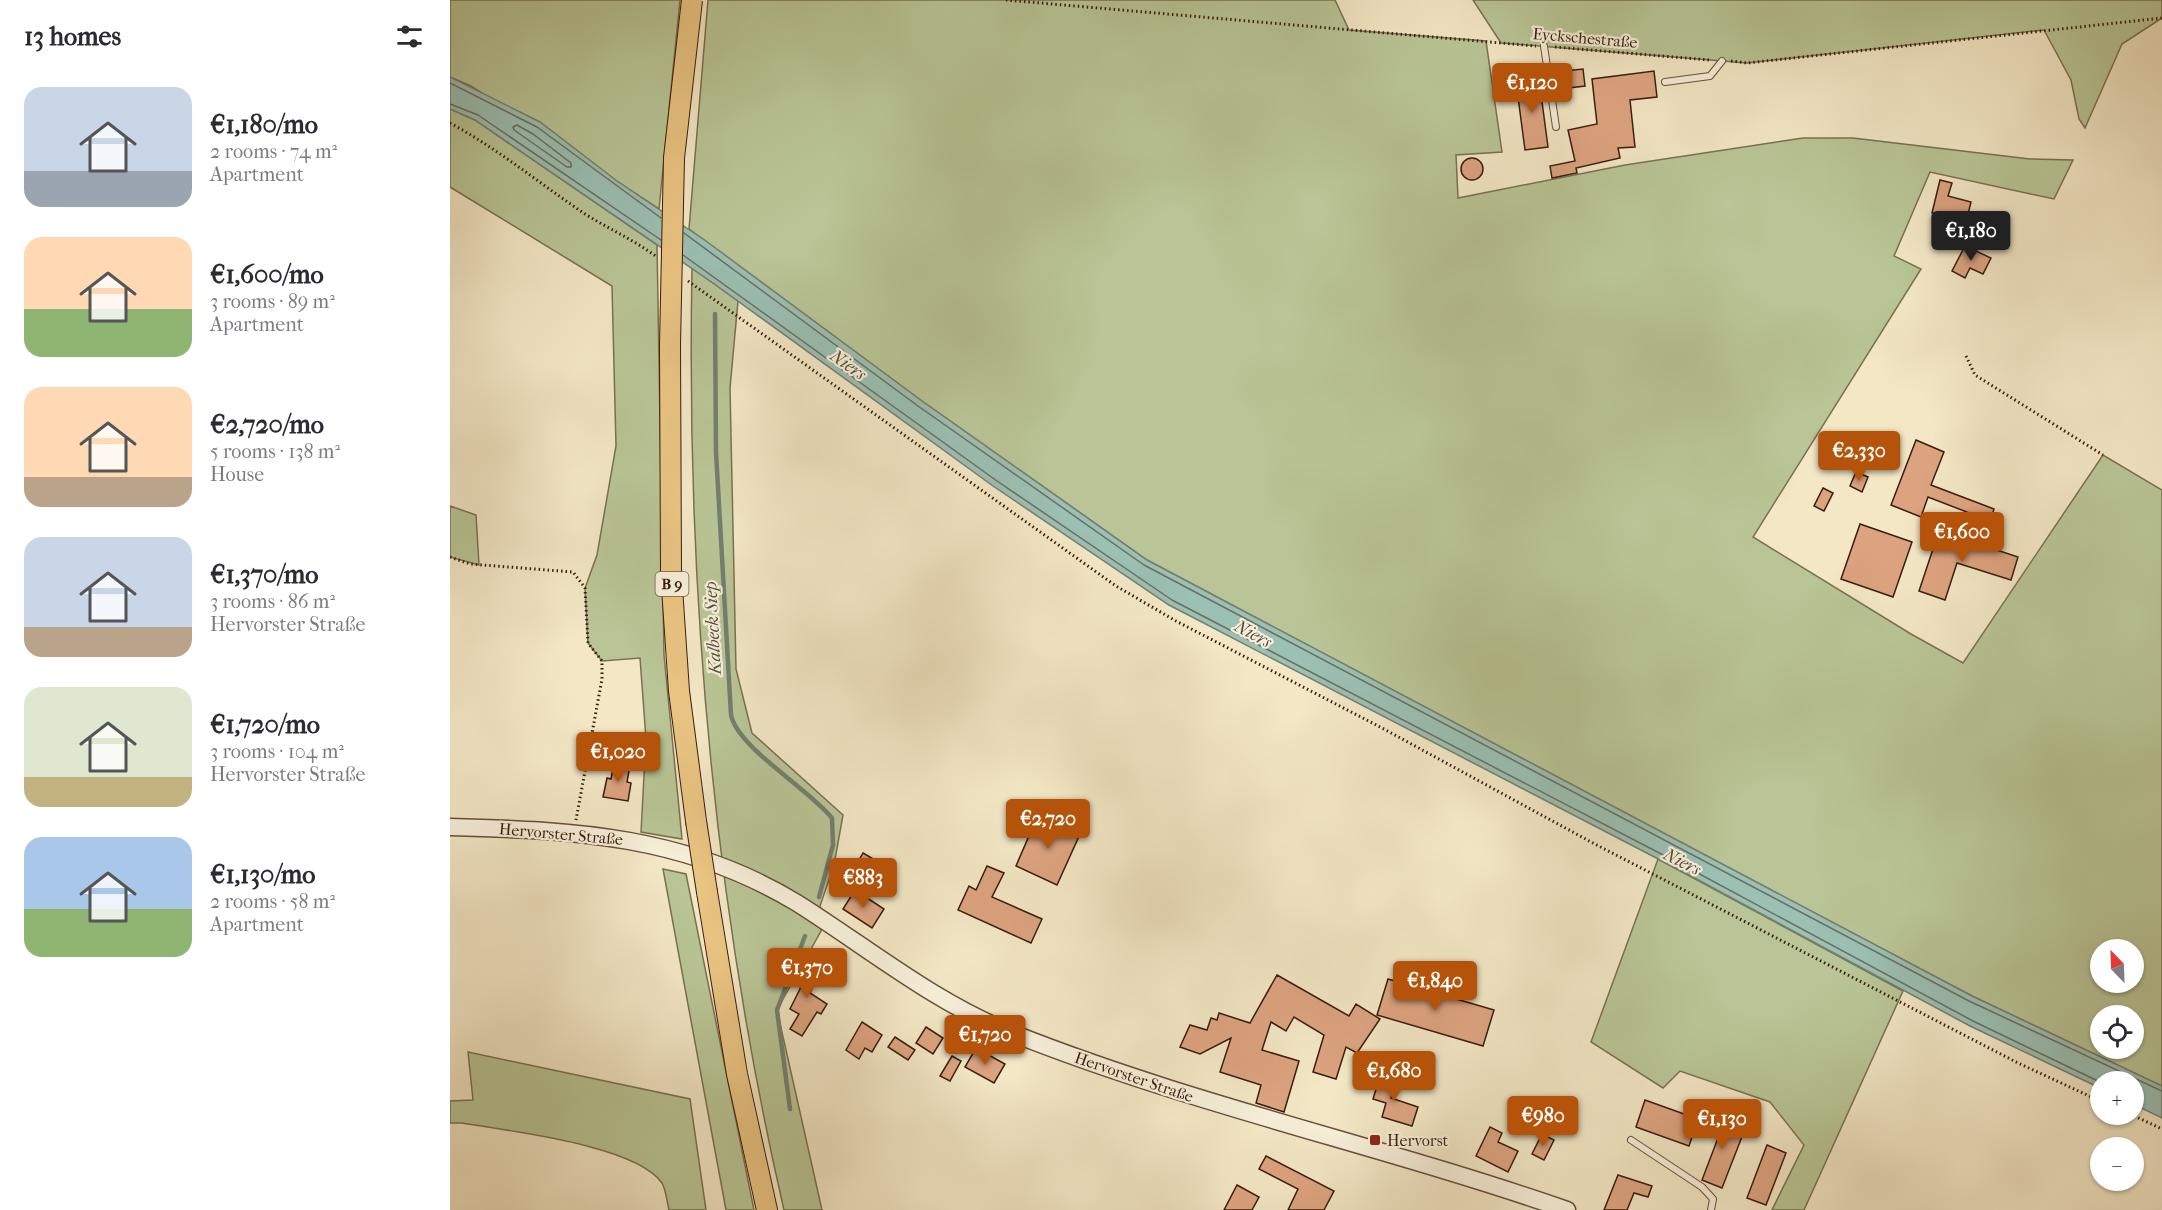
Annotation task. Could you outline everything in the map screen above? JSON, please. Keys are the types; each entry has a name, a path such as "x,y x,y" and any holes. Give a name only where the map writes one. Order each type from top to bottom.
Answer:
{"main road":[{"name":"B 9","path":"692,0 674,158 670,345 671,573 678,691 696,821 737,1074 767,1210"}],"street":[{"name":"Hervorster Straße","path":"450,827 615,836 671,848 731,870 794,901 956,1005 1008,1031 1110,1071 1567,1210"}],"lane":[{"path":"1544,46 1556,128"},
{"path":"1665,82 1710,76 1722,60"},
{"path":"1631,1140 1702,1187 1713,1199 1711,1210"}],"path":[{"name":"Eyckschestraße","path":"1006,0 1747,63 2161,17"},
{"path":"450,123 485,142 586,214 633,239 659,259"},
{"path":"686,279 1059,546 1136,597 1602,847 2018,1064 2090,1096"},
{"path":"1966,356 1975,375 2103,455"},
{"path":"450,557 470,564 573,572 585,588 588,643 602,661 602,679 574,834"},
{"path":"2144,1121 2162,1129"}],"green space":[{"path":"450,0 680,0 659,209 471,86 450,77"},
{"path":"708,0 1335,0 1349,30 1486,41 1502,152 1456,155 1458,198 1625,165 1803,138 1853,138 2030,159 2073,160 2054,199 1930,172 1894,256 1921,269 1753,537 1911,634 1963,663 2103,455 2162,490 2162,1086 2144,1077 2144,1071 2130,1071 2105,1059 2144,1059 2144,1005 2090,1005 2090,1052 1972,996 1147,560 922,401 689,229"},
{"path":"1473,0 2162,0 2162,18 2122,44 2085,128 2079,119 2071,80 2044,30 1747,63 1501,43"},
{"path":"450,109 475,120 657,245 664,655 682,839 641,832 646,739 640,658 602,661 588,643 585,588 597,555 616,446 612,286 450,187"},
{"path":"692,268 738,301 730,388 736,669 752,733 843,815 834,865 820,906 821,931 777,1010 822,1210 784,1210 759,1094 722,860 709,742 700,624 691,387"},
{"path":"450,506 476,515 479,565 450,557"},
{"path":"1658,859 1903,991 1804,1210 1772,1210 1804,1145 1770,1102 1680,1071 1663,1088 1591,1042"},
{"path":"663,869 686,874 754,1210 726,1210"},
{"path":"468,1052 690,1099 706,1210 669,1210 662,1183 648,1170 599,1149 539,1135 450,1123 450,1101 473,1100"}],"water":[{"name":"Niers","path":"450,77 540,122 617,181 706,241 922,401 1147,560 1972,996 2090,1052 2090,1059 2105,1059 2130,1071 2090,1071 2090,1083 1970,1026 1691,876 1169,605 993,486 713,283 475,120 450,109"},
{"path":"2144,1077 2162,1086 2162,1118 2144,1109"}],"building":[{"path":"1583,69 1585,86 1560,89 1556,72"},
{"path":"1654,71 1657,97 1630,100 1635,147 1618,148 1620,158 1576,168 1577,173 1552,178 1550,166 1575,161 1568,130 1597,124 1592,79"},
{"path":"1539,79 1548,147 1525,150 1516,82"},
{"path":"1472,158 1480,161 1483,169 1480,177 1472,180 1464,177 1461,169 1464,161"},
{"path":"1940,180 1952,183 1948,196 1971,202 1966,222 1932,213"},
{"path":"1972,214 1987,217 1974,250 1958,242"},
{"path":"1965,246 1991,258 1983,274 1970,268 1965,278 1952,271"},
{"path":"1916,440 1944,452 1931,485 1994,509 1990,521 1928,497 1921,517 1891,505"},
{"path":"1856,472 1868,477 1862,492 1850,486"},
{"path":"1823,488 1833,493 1824,511 1814,506"},
{"path":"1860,524 1912,542 1893,597 1841,579"},
{"path":"1939,531 2018,557 2011,580 1957,563 1945,600 1919,591"},
{"path":"614,763 630,765 627,782 631,783 628,801 603,797 607,778 611,779"},
{"path":"1038,815 1080,834 1057,885 1016,866"},
{"path":"863,853 875,860 859,889 847,881"},
{"path":"987,866 1004,873 992,897 1042,919 1031,943 958,910 969,886 976,890"},
{"path":"855,890 884,909 872,928 843,909"},
{"path":"815,958 824,962 810,993 827,1004 821,1014 817,1012 802,1036 790,1029 799,1014 790,1009 801,987 798,986 806,967 810,969"},
{"path":"1277,975 1349,1016 1356,1004 1380,1019 1357,1053 1346,1047 1336,1079 1313,1072 1324,1035 1294,1017 1286,1031 1271,1022 1262,1050 1299,1061 1284,1112 1256,1103 1261,1085 1220,1072 1231,1038 1200,1054 1180,1047 1190,1025 1207,1030 1211,1018 1217,1020 1219,1013 1250,1023"},
{"path":"1388,979 1494,1010 1483,1046 1377,1015"},
{"path":"862,1022 882,1035 872,1052 865,1048 859,1059 846,1050"},
{"path":"926,1027 943,1038 933,1054 916,1043"},
{"path":"895,1037 915,1050 908,1060 888,1047"},
{"path":"976,1048 1005,1064 994,1083 965,1067"},
{"path":"952,1056 961,1061 950,1081 940,1076"},
{"path":"1381,1073 1397,1078 1391,1098 1418,1107 1412,1126 1382,1117 1386,1103 1373,1099"},
{"path":"1645,1100 1698,1119 1689,1146 1636,1127"},
{"path":"1711,1117 1745,1129 1722,1188 1702,1180 1718,1138 1704,1133"},
{"path":"1490,1127 1502,1133 1498,1142 1518,1151 1508,1172 1476,1156"},
{"path":"1542,1134 1554,1140 1544,1160 1532,1154"},
{"path":"1767,1145 1786,1153 1766,1205 1747,1198"},
{"path":"1266,1156 1334,1191 1324,1210 1288,1210 1298,1189 1259,1169"},
{"path":"1618,1175 1652,1186 1648,1197 1634,1193 1627,1210 1604,1210"},
{"path":"1237,1185 1259,1197 1252,1210 1224,1210"}],"waterway":[{"name":"Kalbeck Siep","path":"715,314 716,452 731,715 736,728 746,741 832,818 833,845 819,897"},
{"name":"Kalbeck Siep","path":"790,1109 777,1010 805,936"}],"place":[{"name":"Hervorst","path":"1375,1140"}]}
